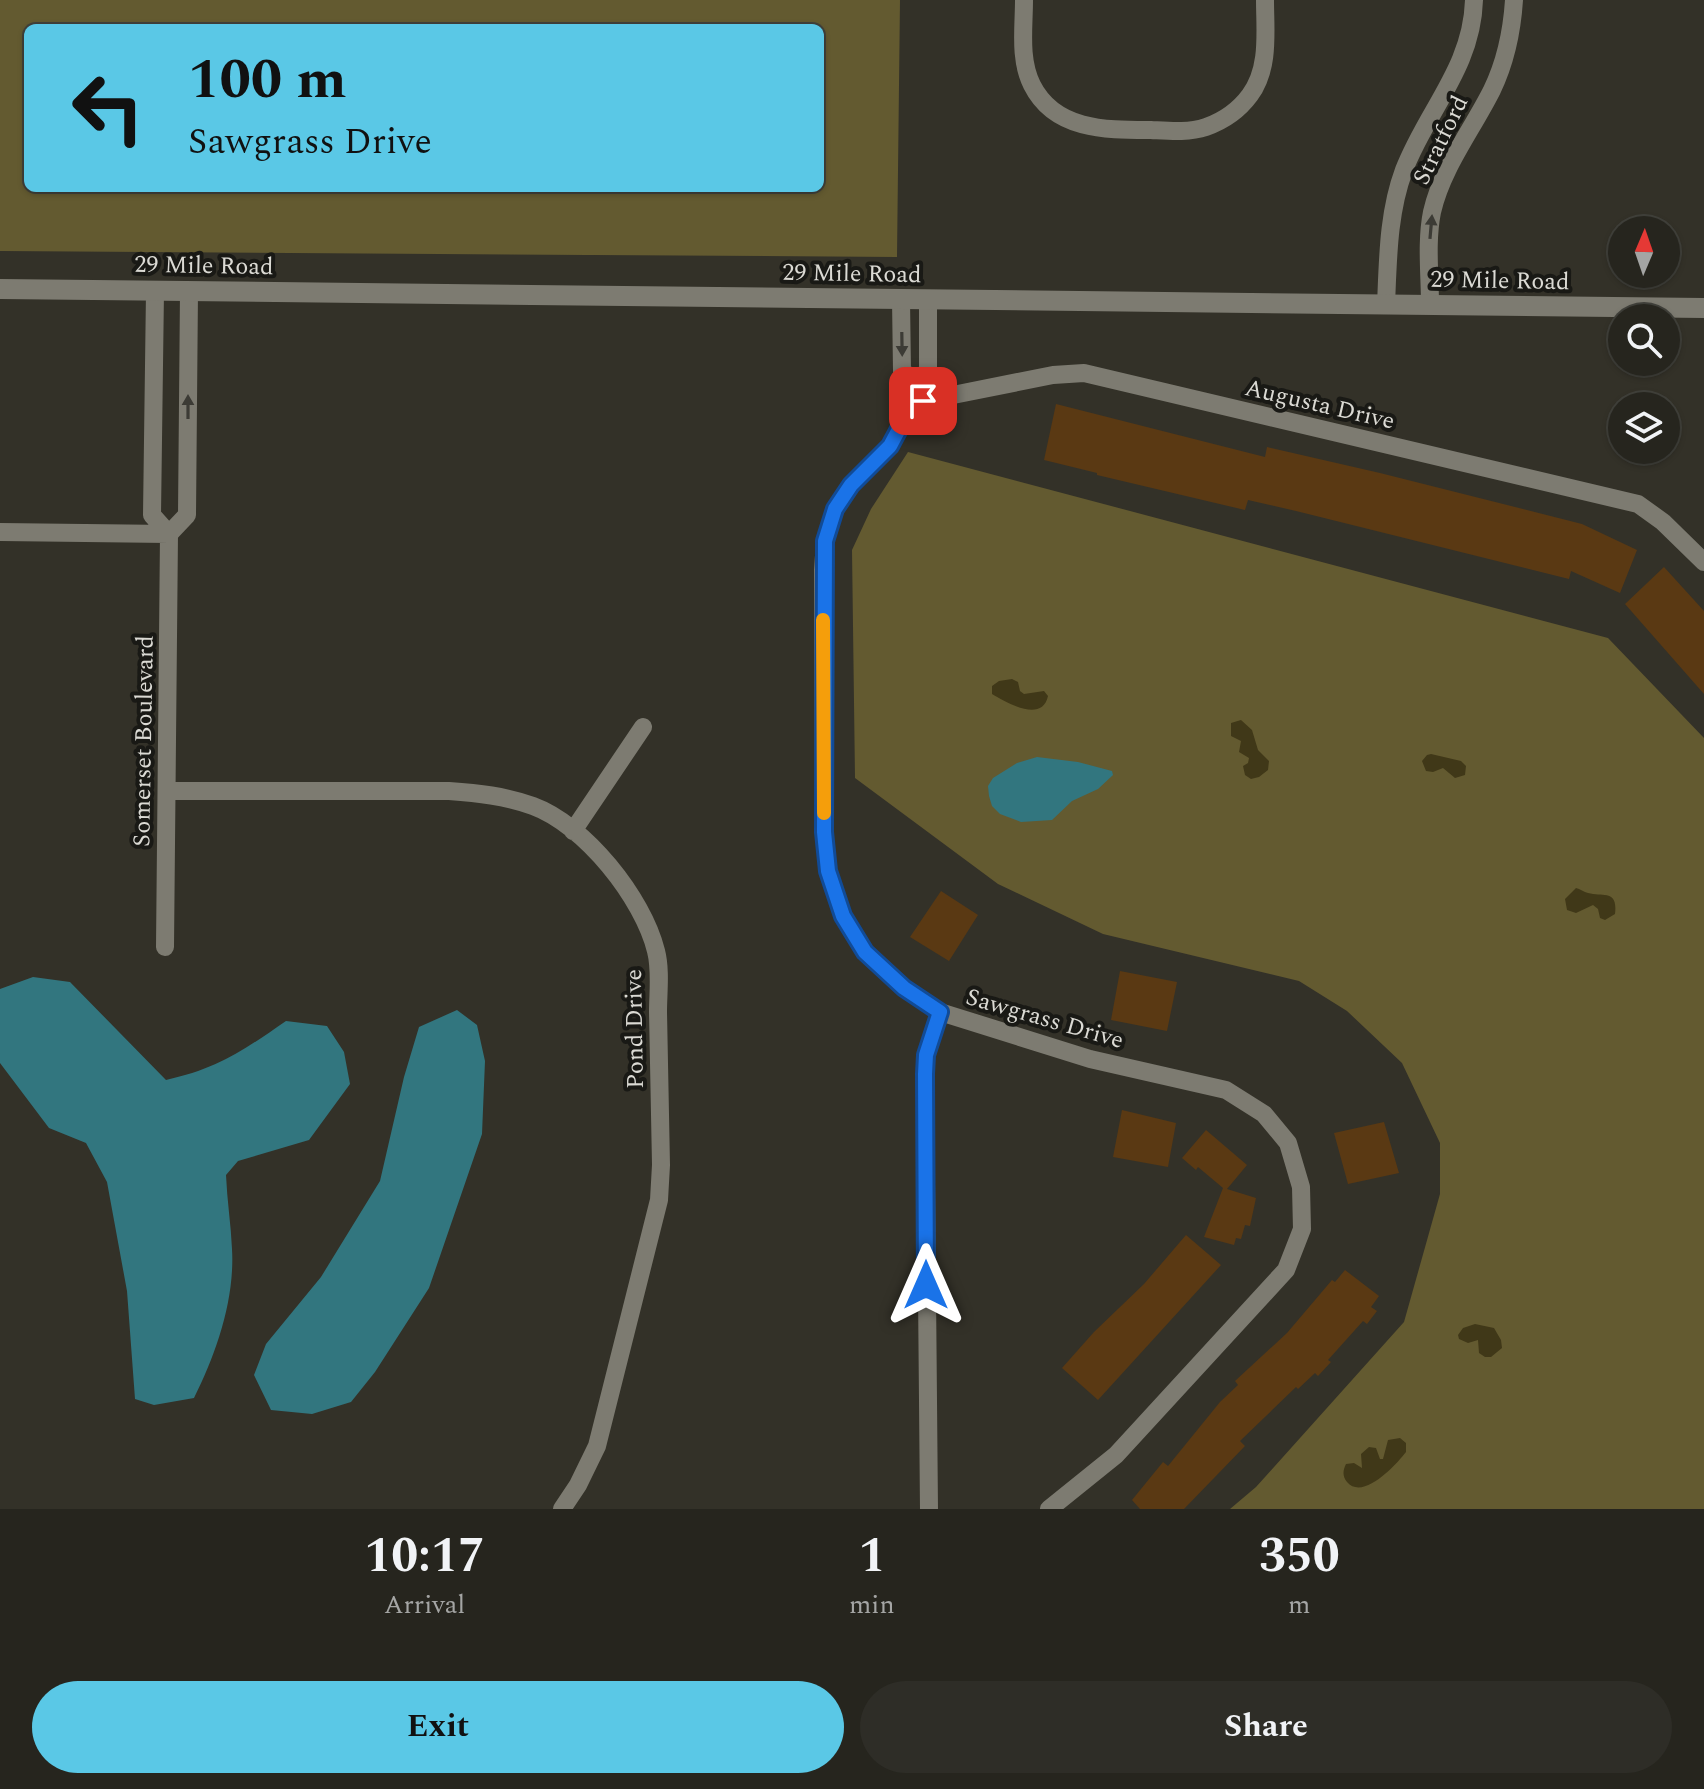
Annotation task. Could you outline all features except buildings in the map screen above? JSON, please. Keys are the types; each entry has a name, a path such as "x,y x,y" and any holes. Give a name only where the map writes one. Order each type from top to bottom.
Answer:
{"street":[{"path":"1024,0 1023,52 1033,87 1057,113 1090,128 1190,131 1221,120 1250,95 1260,76 1264,58 1265,0"},
{"name":"Stratford","path":"1386,305 1389,232 1397,191 1411,154 1460,66 1472,27 1474,0"},
{"name":"Stratford","path":"1430,305 1429,234 1432,213 1450,167 1502,67 1514,0"},
{"name":"29 Mile Road","path":"0,289 1704,308"},
{"name":"Somerset Boulevard","path":"155,291 152,515 169,534 165,947"},
{"name":"Somerset Boulevard","path":"169,534 187,515 189,291"},
{"path":"901,299 902,371 917,382 923,401"},
{"path":"917,382 928,370 928,299"},
{"name":"Augusta Drive","path":"923,401 1053,375 1084,373 1638,504 1663,522 1704,562"},
{"name":"Sawgrass Drive","path":"923,401 906,416 890,446 851,485 835,509 825,541 824,832 828,871 843,916 865,952 904,988 940,1012 1090,1059 1226,1090 1264,1114 1288,1143 1301,1187 1302,1229 1286,1270 1116,1455 1049,1509"},
{"path":"153,446 187,446"},
{"path":"0,532 169,534"},
{"path":"573,831 643,727"},
{"name":"Pond Drive","path":"167,791 449,791 493,794 536,807 573,831 602,857 644,918 657,953 659,1200 597,1446 562,1509"},
{"path":"929,1509 925,1074 926,1055 940,1012"}],"shaded area":[{"path":"0,0 900,0 897,257 0,251"},
{"path":"908,452 1608,638 1704,738 1704,1509 1230,1509 1256,1487 1404,1322 1440,1194 1440,1143 1402,1063 1347,1011 1299,981 1103,934 998,884 855,778 852,550 871,509"}],"sand":[{"path":"1012,679 1018,682 1024,694 1044,691 1048,696 1044,704 1039,709 1031,710 992,694 992,686 999,681"},
{"path":"1241,720 1252,730 1258,750 1269,761 1268,770 1251,779 1245,775 1243,766 1249,758 1239,752 1241,741 1231,736 1231,723"},
{"path":"1431,754 1461,761 1466,766 1465,775 1455,778 1443,768 1426,771 1422,761"},
{"path":"1576,888 1612,897 1615,914 1605,920 1600,918 1598,909 1593,905 1576,913 1567,910 1565,899"},
{"path":"1475,1324 1494,1328 1501,1340 1502,1348 1491,1357 1479,1353 1478,1340 1468,1343 1459,1339 1463,1328"},
{"path":"1400,1438 1406,1443 1406,1452 1379,1479 1362,1487 1354,1487 1347,1482 1344,1478 1346,1464 1354,1463 1362,1468 1361,1454 1369,1447 1376,1448 1380,1459 1383,1459 1388,1440"}],"water":[{"path":"1037,757 1078,762 1112,771 1113,775 1098,789 1072,801 1052,820 1021,822 1000,814 992,806 989,796 988,786 993,778 1017,763"},
{"path":"33,977 70,982 166,1080 229,1057 286,1021 327,1026 344,1052 350,1084 309,1140 238,1161 226,1175 232,1249 230,1288 216,1345 194,1398 154,1405 135,1399 127,1291 107,1182 86,1143 49,1128 0,1063 0,989"},
{"path":"457,1010 477,1025 485,1061 482,1134 429,1288 375,1372 351,1402 312,1414 271,1410 254,1375 266,1344 321,1277 380,1181 419,1027"}],"slow traffic":[{"path":"823,620 824,813"}],"route":[{"path":"923,401 906,416 890,446 851,485 835,509 825,541 823,599 824,832 828,871 843,916 865,952 904,988 940,1012 926,1055 925,1074 926,1285"}]}
